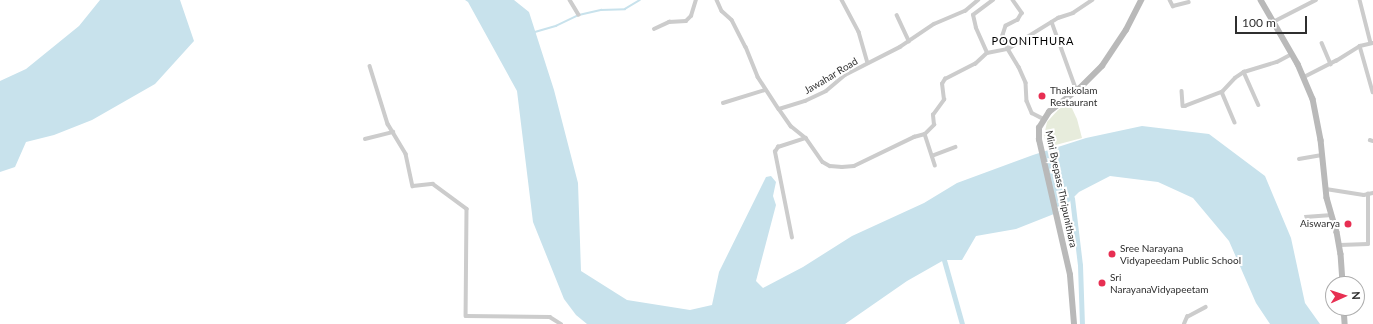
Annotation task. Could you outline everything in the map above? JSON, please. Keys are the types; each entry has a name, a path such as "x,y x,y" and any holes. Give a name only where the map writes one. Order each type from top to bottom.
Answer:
{"main road":[{"name":"Mini Byepass Thripunithara","path":"1074,324 1070,275 1039,140 1039,128 1049,112 1077,91 1102,66 1137,11 1141,0"},
{"path":"1261,0 1292,54 1313,99 1326,189 1340,245 1342,276"}],"street":[{"path":"570,0 579,15"},
{"path":"654,29 669,22 686,21 692,13 696,0"},
{"path":"716,0 722,11 732,20 765,90 791,126 806,138 823,162 830,166 848,167 865,161 914,137 925,134 934,125 933,115 944,100 942,84 945,79 975,64 987,53 1008,49 1052,22 1073,13 1092,0"},
{"path":"842,0 858,32 868,63"},
{"name":"Jawahar Road","path":"779,109 805,102 826,91 845,75 909,41 934,24 965,11 978,0"},
{"path":"987,53 976,28 974,15 993,0"},
{"path":"1013,0 1022,13 1018,20 1006,26 1003,35 1008,49 1019,66 1026,83 1028,101 1032,113 1044,119"},
{"path":"1170,0 1173,6 1189,2"},
{"path":"1273,22 1316,0"},
{"path":"1304,77 1332,64 1360,46 1372,43 1360,0"},
{"path":"897,15 909,41"},
{"path":"1052,22 1077,91"},
{"path":"1322,42 1332,64"},
{"path":"1360,46 1373,92"},
{"path":"1182,91 1184,107 1222,92 1235,78 1244,72 1277,62 1292,54"},
{"path":"370,66 388,124 406,154 413,186 433,184 467,209 466,316 550,317 561,324"},
{"path":"1244,72 1259,105"},
{"path":"723,103 765,90"},
{"path":"1222,92 1235,122"},
{"path":"365,139 393,132"},
{"path":"925,134 935,165"},
{"path":"792,238 775,152 778,147 806,138"},
{"path":"932,156 955,147"},
{"path":"1299,159 1322,155"},
{"path":"1326,189 1364,195 1373,193"},
{"path":"1368,194 1368,244"},
{"path":"1305,218 1332,215"},
{"path":"1340,245 1373,245"},
{"path":"1184,324 1187,316 1206,307"}],"green space":[{"path":"1069,102 1077,119 1082,138 1048,147 1044,136 1047,122 1058,110"}],"water":[{"path":"100,0 180,0 194,41 155,84 92,120 54,135 26,142 15,167 0,172 0,81 26,69 79,26"},
{"path":"465,0 514,0 529,12 554,90 578,183 581,271 627,300 690,310 712,305 719,272 766,177 771,176 776,182 773,196 776,205 756,281 763,288 803,267 852,236 924,203 957,183 1033,155 1086,138 1142,126 1209,134 1265,176 1291,238 1305,303 1320,324 1270,324 1256,303 1229,241 1193,198 1158,182 1110,176 1079,192 1059,212 1016,229 976,236 962,260 944,260 907,281 845,324 587,324 576,315 564,299 533,222 517,91 468,2"}],"waterway":[{"path":"535,32 556,26 579,15 601,10 625,9 640,0"},
{"path":"1072,198 1080,265 1082,324"},
{"path":"944,260 962,324"}],"place":[{"name":"Thakkolam Restaurant","path":"1042,96"},
{"name":"Aiswarya","path":"1348,224"},
{"name":"Sree Narayana Vidyapeedam Public School","path":"1112,254"},
{"name":"Sri NarayanaVidyapeetam","path":"1102,283"}],"district":[{"name":"POONITHURA","path":"1033,41"}]}
